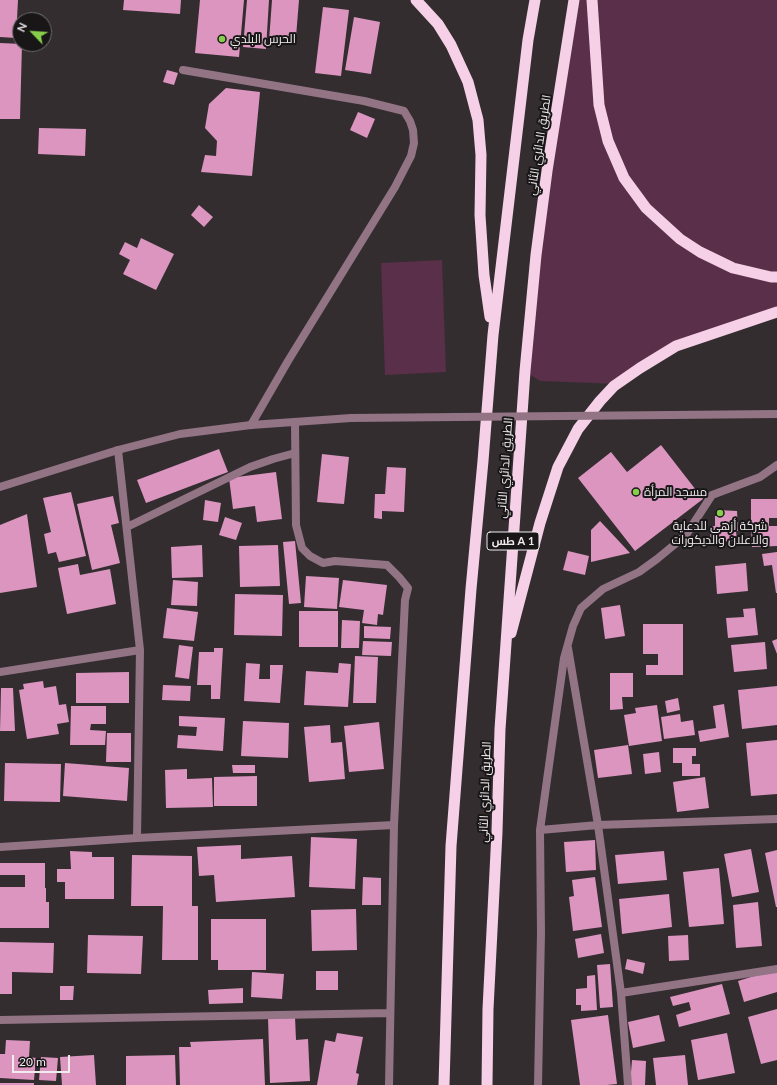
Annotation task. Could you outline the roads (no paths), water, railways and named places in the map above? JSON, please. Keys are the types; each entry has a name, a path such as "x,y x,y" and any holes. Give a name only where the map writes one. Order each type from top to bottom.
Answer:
{"highway":[{"path":"416,0 438,24 451,45 468,82 478,120 481,155 480,215 484,275 493,335"},
{"path":"528,40 531,0"},
{"name":"الطريق الدائري الثاني","path":"444,1085 451,846 493,335 528,40 535,0"},
{"name":"الطريق الدائري الثاني","path":"487,1085 488,1009 497,840 500,729 525,370 536,255 547,171 574,0"},
{"path":"592,0 599,105 608,141 624,178 646,208 680,239 690,246 734,268 771,277 777,277"},
{"path":"504,659 540,523 558,467 578,429 600,401 614,386 676,346 777,312"}],"street":[{"path":"183,70 364,101 404,111 413,130 414,143 411,156 395,187 288,361 251,425"},
{"path":"0,487 118,450 180,434 251,425 351,418 777,414"},
{"path":"295,422 296,525 302,548 310,556 323,563 335,561 387,565 400,577 408,588 406,600 394,824 389,1085"},
{"path":"118,450 140,650 137,838"},
{"path":"127,527 250,468 273,459 295,453"},
{"path":"538,1085 541,933 540,830 564,658 573,626 581,608 603,589 639,572 686,535 712,495 760,477 777,466"},
{"path":"568,646 598,825 621,993 628,1085"},
{"path":"0,672 140,650"},
{"path":"540,830 598,825 777,819"},
{"path":"0,847 394,824"},
{"path":"621,993 777,969"},
{"path":"0,1020 390,1013"}],"place":[{"name":"الحرس البلدي","path":"222,39"},
{"name":"مسجد المرأة","path":"636,492"},
{"name":"شركة أزهى للدعاية والاعلان والديكورات","path":"720,513"}]}
